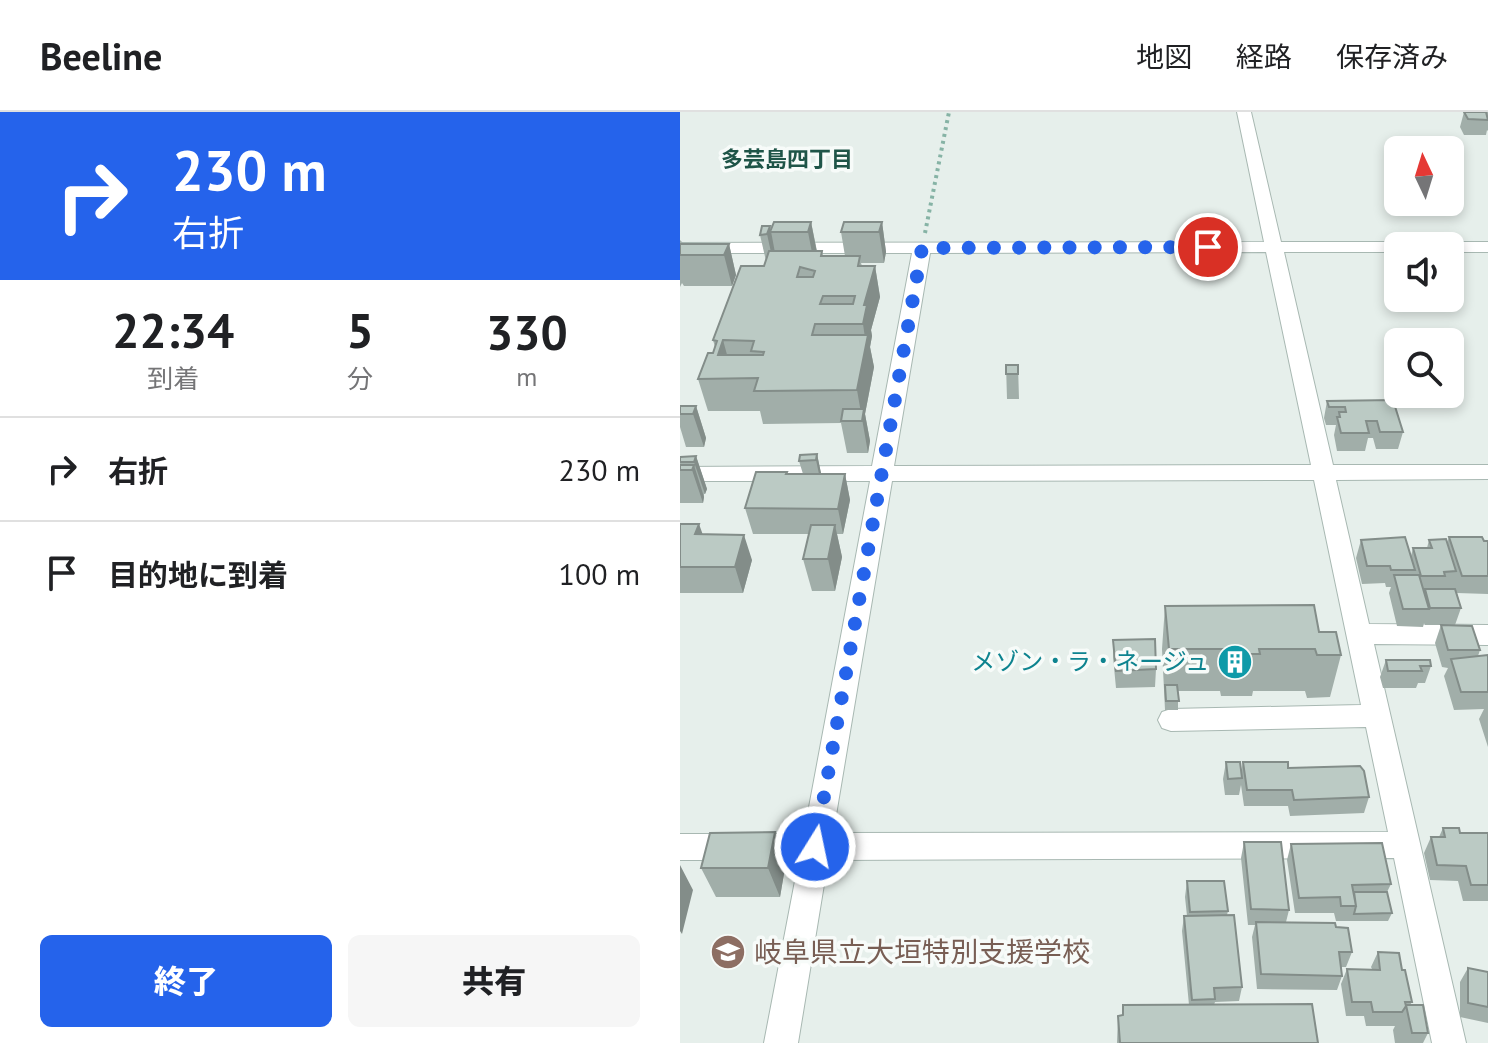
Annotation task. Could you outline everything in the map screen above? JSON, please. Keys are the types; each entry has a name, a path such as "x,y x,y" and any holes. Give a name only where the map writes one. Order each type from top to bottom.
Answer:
{"street":[{"path":"1244,112 1449,1043"},
{"path":"680,248 1384,247"},
{"path":"1464,247 1488,247"},
{"path":"781,1043 922,248"},
{"path":"680,474 1488,472"},
{"path":"1358,634 1488,635"},
{"path":"1171,720 1376,716"},
{"path":"680,847 1404,845"}],"path":[{"path":"922,248 949,112"}],"building":[{"path":"1464,112 1486,112 1488,120 1468,119"},
{"path":"774,222 811,222 808,232 770,232"},
{"path":"844,222 882,222 879,232 841,232"},
{"path":"762,226 770,226 767,234 760,235"},
{"path":"680,244 729,244 724,255 680,255"},
{"path":"769,251 822,251 821,256 860,256 858,266 875,266 864,305 867,305 863,324 815,324 812,335 868,335 857,390 754,391 758,378 698,379 708,353 713,353 717,341 713,340 741,266 764,266","holes":["800,267 815,271 813,277 797,277","823,296 855,296 853,304 820,304","723,340 754,341 751,351 764,352 763,355 718,355"]},
{"path":"1006,365 1018,365 1018,374 1006,374"},
{"path":"1384,400 1384,408 1396,408 1403,432 1380,432 1377,421 1366,421 1369,433 1341,433 1337,417 1340,417 1339,412 1346,412 1345,407 1329,407 1327,401"},
{"path":"680,406 696,406 693,414 680,414"},
{"path":"843,409 864,409 862,421 841,421"},
{"path":"817,454 816,460 799,461 800,455"},
{"path":"696,456 694,462 680,462 680,457"},
{"path":"680,465 694,465 692,470 680,470"},
{"path":"756,472 845,474 838,509 745,508"},
{"path":"680,524 699,524 695,534 744,535 735,567 680,567"},
{"path":"811,525 835,525 828,559 803,559"},
{"path":"1405,537 1415,570 1367,566 1361,540"},
{"path":"1449,537 1482,537 1488,541 1488,576 1462,576"},
{"path":"1446,539 1456,571 1444,572 1445,576 1421,576 1413,548 1432,548 1429,540"},
{"path":"1394,575 1419,575 1429,609 1403,609"},
{"path":"1425,589 1455,589 1461,608 1430,608"},
{"path":"1314,605 1319,632 1336,632 1341,655 1317,655 1315,649 1259,649 1260,654 1227,654 1227,649 1169,649 1165,606"},
{"path":"1441,625 1472,626 1480,650 1448,650"},
{"path":"1155,639 1156,669 1116,671 1113,640"},
{"path":"1488,655 1488,692 1461,692 1451,659"},
{"path":"1386,660 1430,660 1431,666 1420,666 1422,671 1388,671"},
{"path":"1165,685 1177,685 1179,701 1166,701"},
{"path":"1226,762 1240,762 1242,778 1228,779"},
{"path":"1243,762 1288,762 1288,768 1360,766 1364,771 1369,797 1294,800 1292,790 1247,790"},
{"path":"1443,828 1459,828 1460,833 1488,833 1488,885 1471,885 1466,866 1437,865 1431,837 1445,837"},
{"path":"775,832 768,868 701,868 710,833"},
{"path":"1244,842 1281,842 1289,910 1251,909"},
{"path":"1382,843 1391,884 1352,885 1356,906 1341,906 1340,897 1299,898 1291,844"},
{"path":"1187,881 1224,881 1228,911 1190,912"},
{"path":"1354,892 1387,892 1392,913 1354,914"},
{"path":"1234,915 1242,987 1214,988 1215,999 1192,1000 1184,916"},
{"path":"1256,922 1335,923 1336,927 1348,928 1352,952 1339,952 1342,976 1261,974"},
{"path":"1378,952 1399,953 1412,1002 1405,1002 1402,1012 1373,1012 1371,1002 1352,1002 1347,969 1380,970"},
{"path":"1468,968 1488,972 1488,1007 1468,1003"},
{"path":"1312,1004 1318,1043 1120,1043 1118,1016 1123,1015 1123,1005"},
{"path":"1406,1005 1423,1005 1428,1033 1412,1033"}],"place":[{"name":"メゾン・ラ・ネージュ","path":"1235,662"},
{"name":"岐阜県立大垣特別支援学校","path":"728,952"}],"district":[{"name":"多芸島四丁目","path":"787,159"}],"route":[{"path":"815,847 922,248 1208,247"}]}
